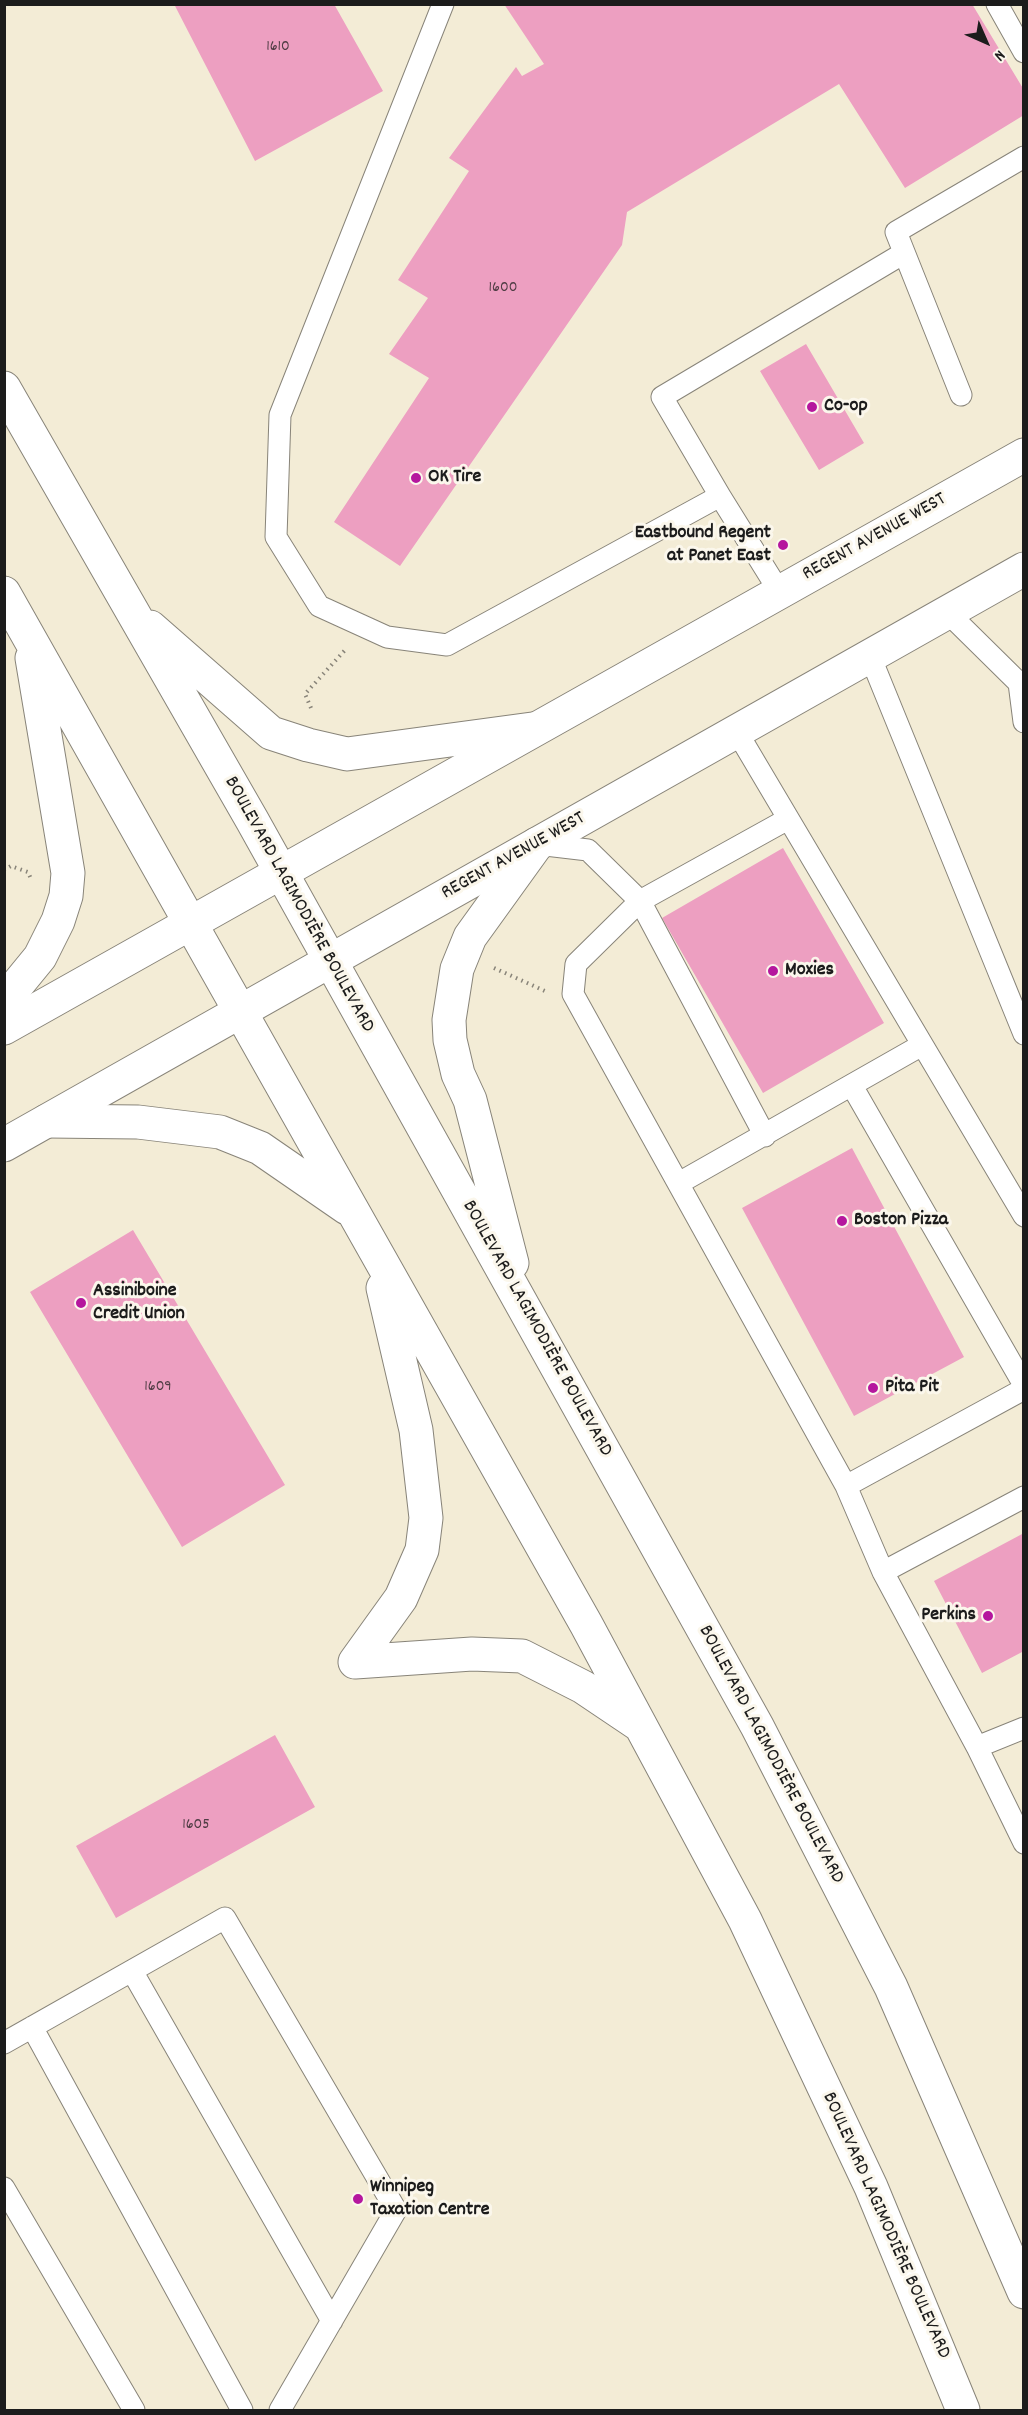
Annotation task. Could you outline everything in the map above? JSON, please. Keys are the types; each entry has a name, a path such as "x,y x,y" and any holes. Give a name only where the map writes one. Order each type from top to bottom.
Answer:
{"main road":[{"name":"BOULEVARD LAGIMODIÈRE BOULEVARD","path":"4,388 280,872 757,1726 891,1987 1023,2292"},
{"name":"REGENT AVENUE WEST","path":"4,1028 532,729 1023,455"},
{"name":"REGENT AVENUE WEST","path":"4,1145 1023,569"},
{"name":"BOULEVARD LAGIMODIÈRE BOULEVARD","path":"4,593 644,1728 745,1920 792,2018 871,2187 963,2410"},
{"path":"130,610 271,733 308,745 347,754 532,729"},
{"path":"4,1001 40,957 58,921 66,896 68,873 28,635"},
{"path":"523,1305 470,1100 458,1074 450,1040 449,1020 457,969 470,937 537,844"},
{"path":"47,1121 138,1122 220,1132 260,1148 353,1212"},
{"path":"374,1251 416,1430 426,1518 422,1550 401,1598 346,1666 472,1654 522,1656 583,1688 644,1728"}],"lane":[{"path":"443,4 280,415 276,537 319,606 387,637 447,645 720,496"},
{"path":"997,4 1023,52"},
{"path":"961,395 896,232 1023,157"},
{"path":"779,591 662,397 904,254"},
{"path":"947,612 1021,682 1023,722"},
{"path":"870,656 1023,1034"},
{"path":"737,732 1023,1216"},
{"path":"788,819 640,901 576,964 573,994 846,1486 883,1572 976,1747 1023,1843"},
{"path":"537,844 588,850 640,901 765,1136"},
{"path":"679,1183 922,1045"},
{"path":"852,1086 1023,1384"},
{"path":"846,1486 1023,1389"},
{"path":"883,1572 1023,1497"},
{"path":"976,1747 1023,1728"},
{"path":"4,2043 225,1918 396,2210 280,2410"},
{"path":"132,1971 332,2321"},
{"path":"32,2027 242,2410"},
{"path":"4,2188 134,2410"}],"path":[{"path":"313,712 305,694 317,678 366,628"},
{"path":"4,870 11,866 28,872 32,883"},
{"path":"483,963 579,1006"}],"building":[{"path":"174,4 334,4 383,91 255,161"},
{"path":"504,4 972,4 1024,90 1024,115 905,188 839,84 627,212 622,245 400,566 334,522 429,378 389,354 428,298 398,280 469,171 449,158 516,67 522,76 544,64"},
{"name":"Co-op","path":"806,344 864,443 819,470 760,371"},
{"name":"Moxies","path":"783,848 884,1023 763,1093 662,918"},
{"path":"852,1148 964,1357 854,1416 742,1208"},
{"path":"133,1230 285,1485 182,1547 30,1292"},
{"name":"Perkins","path":"1024,1533 1024,1651 982,1673 934,1581"},
{"path":"275,1735 315,1807 116,1918 76,1846"}],"place":[{"name":"Co-op","path":"812,407"},
{"name":"OK Tire","path":"416,478"},
{"name":"Eastbound Regent at Panet East","path":"783,545"},
{"name":"Moxies","path":"773,971"},
{"name":"Boston Pizza","path":"842,1221"},
{"name":"Assiniboine Credit Union","path":"81,1303"},
{"name":"Pita Pit","path":"873,1388"},
{"name":"Perkins","path":"988,1616"},
{"name":"Winnipeg Taxation Centre","path":"358,2199"}]}
